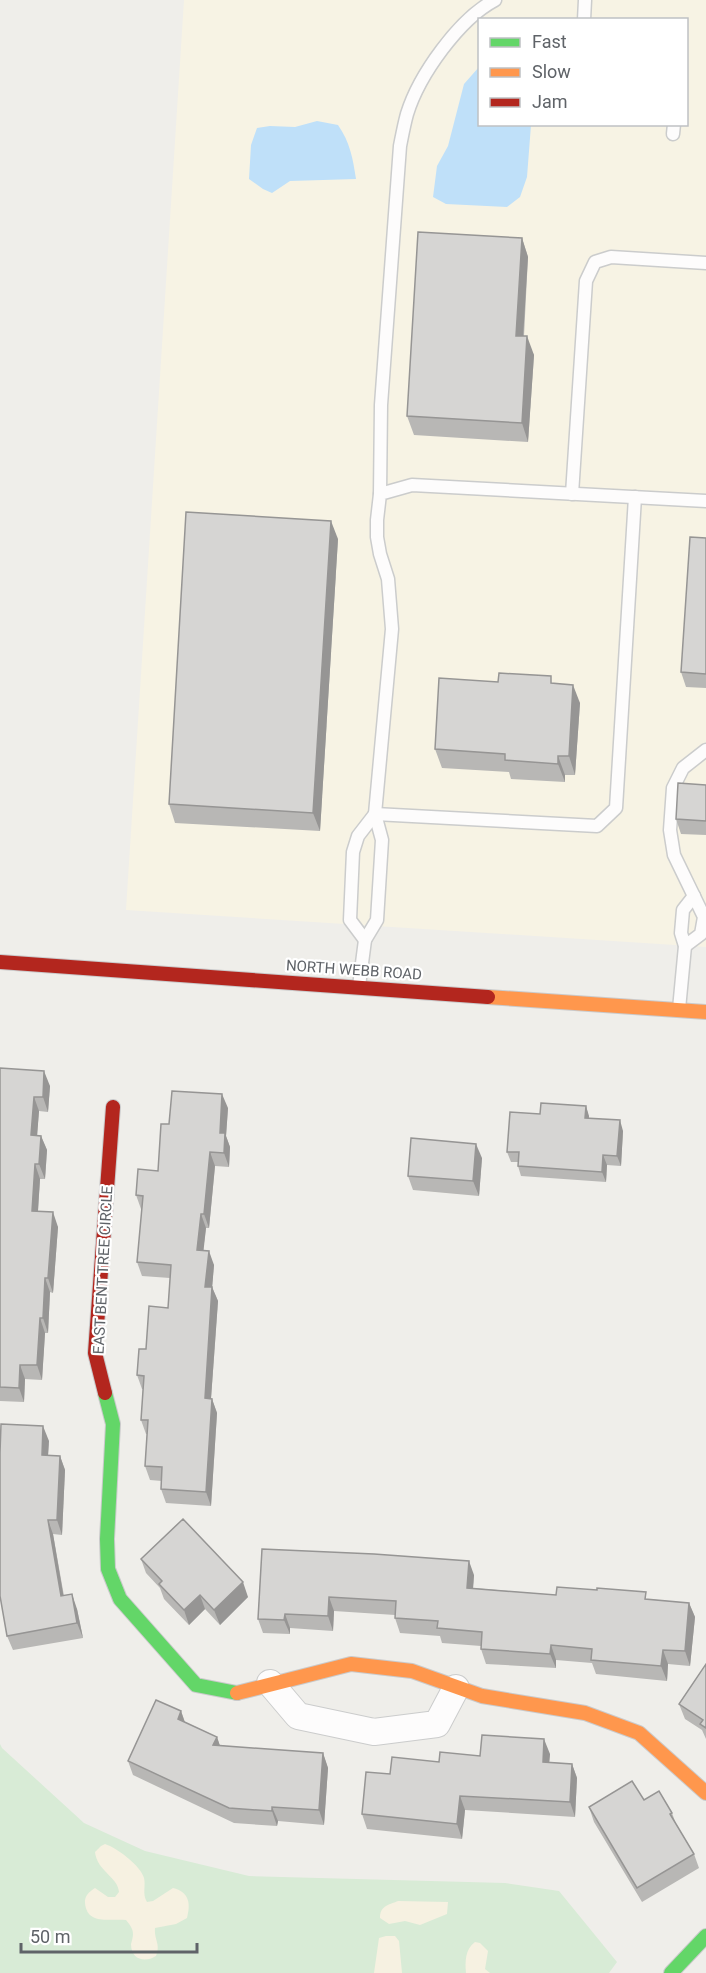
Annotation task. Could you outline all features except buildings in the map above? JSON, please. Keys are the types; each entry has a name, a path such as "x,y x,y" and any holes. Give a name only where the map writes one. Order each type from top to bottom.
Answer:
{"street":[{"name":"NORTH WEBB ROAD","path":"0,962 706,1012"},
{"name":"EAST BENT TREE CIRCLE","path":"113,1107 95,1353 113,1424 107,1539 108,1569 120,1599 196,1684 234,1694 351,1664 412,1671 482,1696 585,1713 639,1733 706,1793"},
{"path":"270,1683 298,1716 374,1732 437,1724 456,1688"},
{"path":"671,1973 706,1936"}],"lane":[{"path":"359,987 365,940 377,920 382,840 375,814 393,629 388,579 377,537 377,520 380,494 381,405 400,146 408,112 423,79 455,35 485,6 495,0"},
{"path":"584,18 585,0"},
{"path":"572,494 586,280 595,262 612,257 706,263"},
{"path":"380,494 412,484 706,501"},
{"path":"375,814 597,826 616,808 635,497"},
{"path":"685,946 701,934 704,917 700,897 674,855 670,830 673,788 683,768 706,750"},
{"path":"365,940 350,920 353,852 358,836 375,814"},
{"path":"679,1010 685,946 681,933 683,910 700,897"}],"shaded area":[{"path":"184,0 706,0 706,947 126,910"}],"green space":[{"path":"0,1744 84,1823 145,1851 249,1876 505,1883 559,1891 617,1962 609,1973 0,1973"}],"sand":[{"path":"105,1844 122,1853 142,1873 147,1902 153,1901 173,1888 186,1895 189,1903 187,1918 176,1924 155,1928 158,1948 156,1956 152,1958 139,1959 133,1954 131,1944 133,1932 126,1920 95,1918 87,1910 85,1898 95,1888 108,1897 115,1897 119,1892 115,1882 97,1859 95,1852"},
{"path":"398,1901 448,1902 447,1914 420,1925 405,1921 389,1924 380,1918 383,1908"},
{"path":"395,1936 399,1941 402,1973 374,1973 379,1938"},
{"path":"475,1942 480,1943 488,1951 485,1969 490,1973 466,1973 467,1952"}],"water":[{"path":"478,68 478,126 531,126 527,177 520,197 507,207 446,204 433,197 437,166 448,146 464,84"},
{"path":"317,121 338,125 350,151 356,179 290,181 272,193 249,179 251,145 257,128 295,127"}],"traffic: fast":[{"path":"105,1393 113,1424 107,1539 108,1569 120,1599 196,1685 237,1693"},
{"path":"671,1973 706,1936"}],"traffic: slow":[{"path":"488,997 706,1012"},
{"path":"237,1693 351,1664 412,1671 482,1696 585,1713 639,1733 706,1793"}],"traffic: jam":[{"path":"0,962 488,997"},
{"path":"105,1393 95,1353 113,1107"}]}
